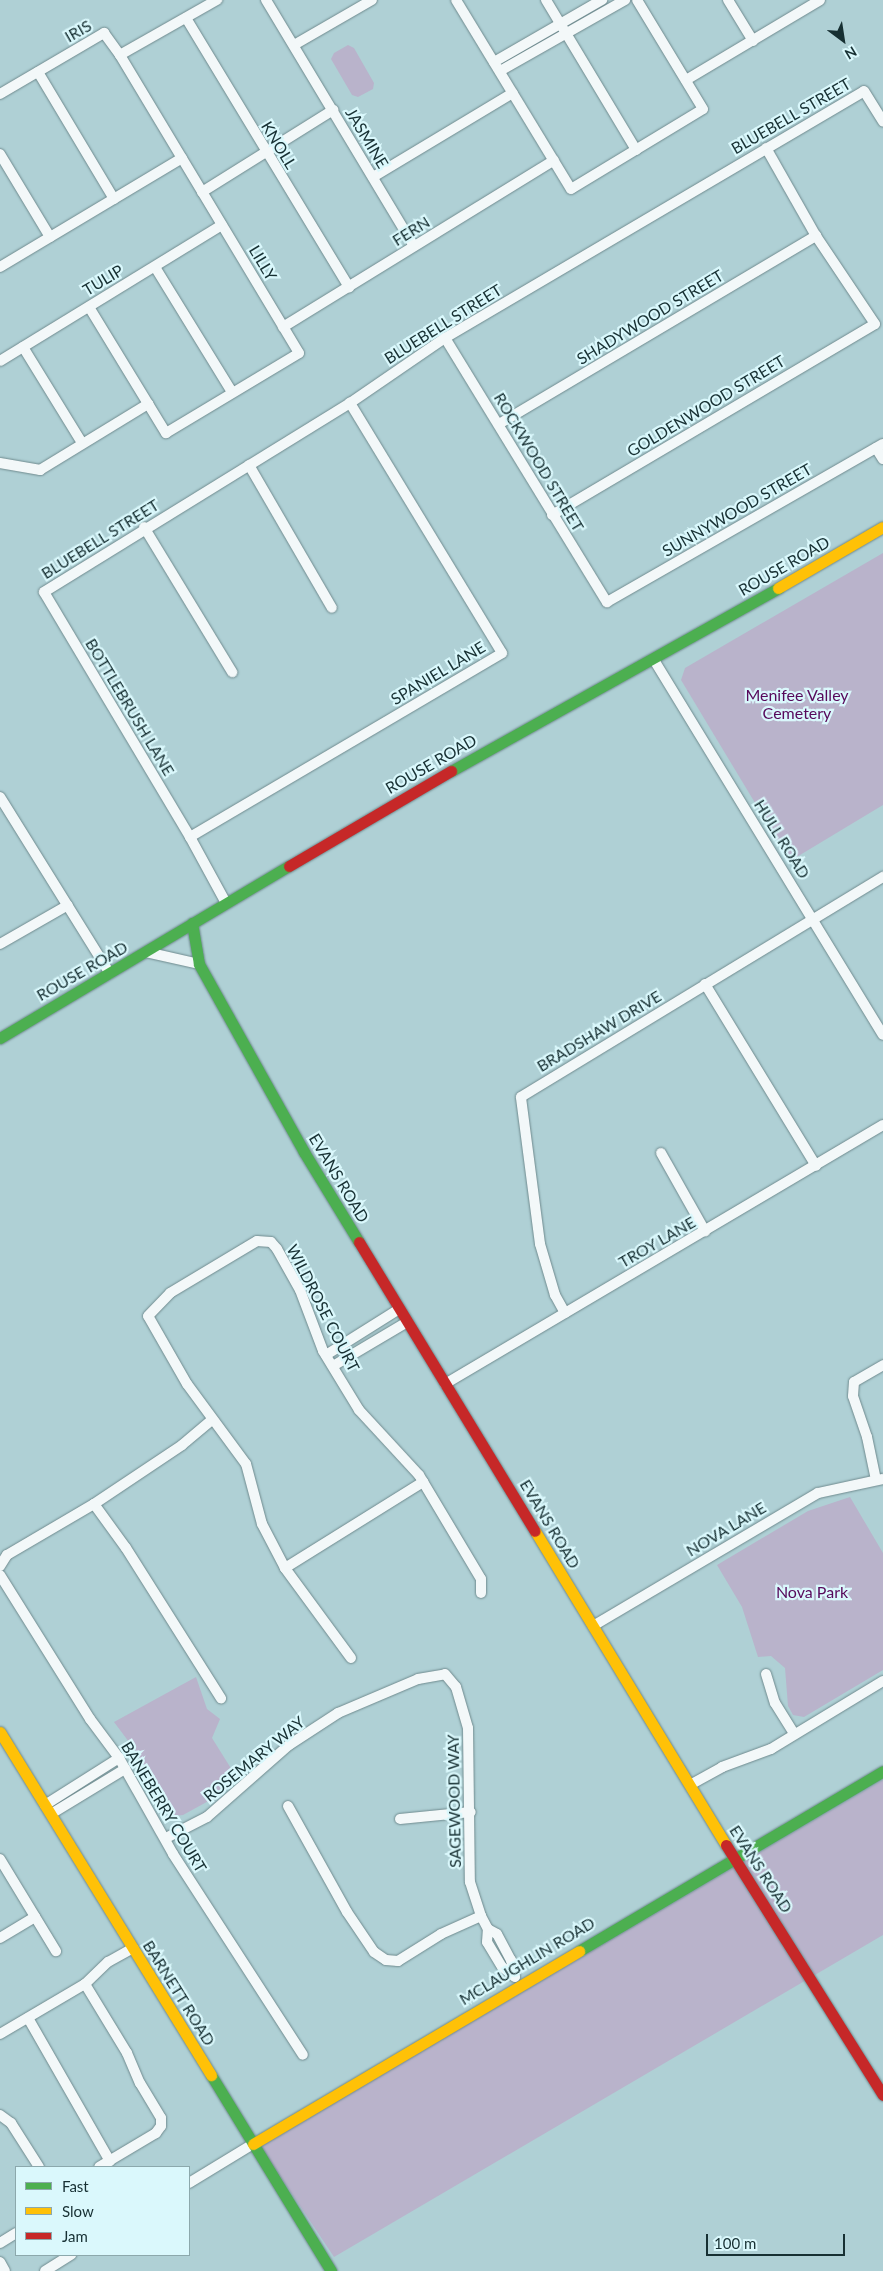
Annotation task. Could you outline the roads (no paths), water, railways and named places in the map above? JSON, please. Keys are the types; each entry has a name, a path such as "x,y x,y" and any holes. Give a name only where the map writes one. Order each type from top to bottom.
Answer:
{"street":[{"path":"120,55 217,0"},
{"name":"JASMINE","path":"266,0 414,246"},
{"path":"294,45 372,0"},
{"path":"456,0 571,189 703,110 637,0"},
{"path":"546,0 636,150"},
{"path":"494,62 602,0"},
{"path":"500,71 625,0"},
{"path":"728,0 753,41"},
{"path":"686,80 817,1"},
{"name":"KNOLL","path":"186,18 349,287"},
{"name":"IRIS","path":"0,94 104,33 120,55"},
{"name":"LILLY","path":"120,55 299,353 166,433 148,404"},
{"path":"38,72 114,199"},
{"name":"BLUEBELL STREET","path":"44,592 144,528 350,403 445,338 864,91 883,122"},
{"path":"373,177 513,93"},
{"path":"202,192 333,110"},
{"path":"766,148 816,236"},
{"path":"0,154 50,237"},
{"path":"0,267 182,158"},
{"name":"FERN","path":"283,327 554,160"},
{"name":"TULIP","path":"0,361 222,225"},
{"name":"GOLDENWOOD STREET","path":"552,515 874,324 816,236"},
{"name":"SHADYWOOD STREET","path":"499,424 816,236"},
{"path":"155,266 232,392"},
{"path":"0,463 40,470 148,404 89,307"},
{"name":"ROCKWOOD STREET","path":"445,338 607,602"},
{"path":"23,347 82,443"},
{"name":"SPANIEL LANE","path":"190,836 502,653 350,403"},
{"path":"880,446 883,459"},
{"name":"SUNNYWOOD STREET","path":"607,602 880,446"},
{"path":"249,465 332,608"},
{"name":"ROUSE ROAD","path":"0,1038 438,778 654,660 883,527"},
{"path":"144,528 232,672"},
{"name":"BOTTLEBRUSH LANE","path":"44,592 190,836 226,903"},
{"name":"HULL ROAD","path":"654,660 883,1035"},
{"path":"0,797 110,974"},
{"name":"BRADSHAW DRIVE","path":"565,1313 555,1295 540,1244 521,1097 883,878"},
{"path":"0,944 68,905"},
{"name":"EVANS ROAD","path":"192,923 198,964 304,1152 734,1858 751,1880 883,2095"},
{"path":"146,952 198,964"},
{"path":"706,984 816,1166"},
{"name":"TROY LANE","path":"445,1384 705,1232 883,1125"},
{"path":"661,1153 705,1232"},
{"name":"WILDROSE COURT","path":"212,1420 186,1384 148,1316 170,1293 264,1239 277,1249 292,1274 326,1355 359,1410 406,1458 423,1482 481,1578 481,1593"},
{"path":"326,1355 399,1309"},
{"path":"333,1366 407,1322"},
{"path":"880,1480 853,1396 854,1382 883,1365"},
{"path":"0,1564 7,1555 94,1504 182,1445 212,1420 246,1464 262,1524 285,1568 351,1658"},
{"name":"NOVA LANE","path":"593,1626 790,1507 818,1493 880,1480"},
{"path":"285,1568 423,1482"},
{"path":"94,1504 126,1548 221,1698"},
{"name":"BANEBERRY COURT","path":"0,1574 90,1719 119,1758 166,1838 173,1854 302,2055"},
{"name":"SAGEWOOD WAY","path":"445,1674 456,1687 468,1728 471,1812 470,1882 480,1916 488,1929 487,1942 502,1967 517,1980"},
{"name":"ROSEMARY WAY","path":"166,1838 207,1817 289,1745 338,1712 418,1679 445,1674"},
{"path":"766,1674 775,1703 794,1734"},
{"path":"690,1786 794,1734 883,1681"},
{"name":"BARNETT ROAD","path":"0,1732 331,2271"},
{"path":"48,1810 119,1758"},
{"path":"48,1810 125,1768"},
{"name":"MCLAUGHLIN ROAD","path":"190,2182 517,1980 734,1858 883,1771"},
{"path":"288,1806 347,1912 374,1952 386,1960 398,1961 440,1934 480,1916"},
{"path":"400,1820 471,1812"},
{"path":"0,1859 56,1951"},
{"path":"0,1938 35,1916"},
{"path":"0,2034 85,1984 108,1962 133,1948"},
{"path":"85,1984 127,2053 140,2083 161,2118 161,2126 156,2133 101,2166"},
{"path":"28,2018 110,2161"},
{"path":"0,2115 12,2123 38,2166"},
{"path":"0,2243 15,2234"},
{"path":"45,2271 70,2256"},
{"path":"0,2262 5,2271"}],"park label":[{"name":"Menifee Valley Cemetery","path":"797,704"},
{"name":"Nova Park","path":"812,1592"}]}
